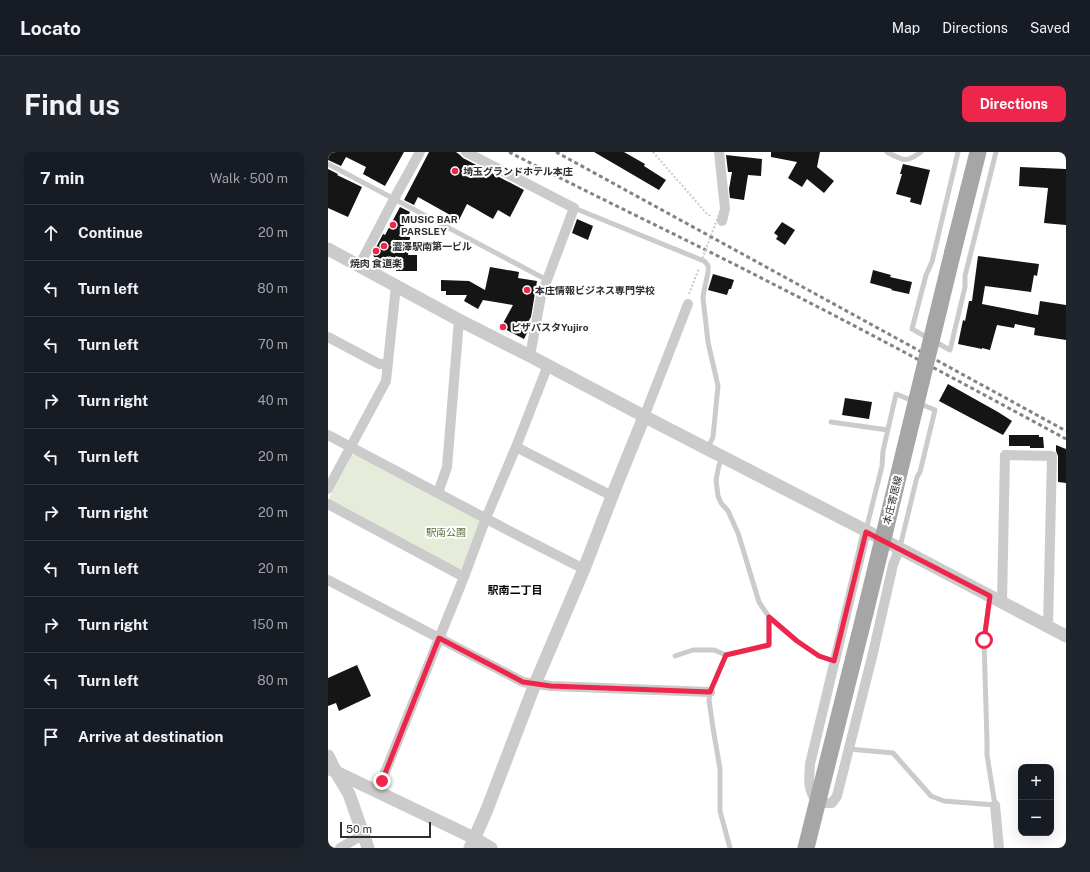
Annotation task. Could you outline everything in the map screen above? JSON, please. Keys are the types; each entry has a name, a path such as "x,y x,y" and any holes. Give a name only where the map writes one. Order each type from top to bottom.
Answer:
{"main road":[{"name":"本庄寄居線","path":"806,848 978,152"}],"street":[{"path":"359,266 394,198 420,152"},
{"path":"466,152 574,208 541,296 530,356"},
{"path":"719,152 725,209 722,222"},
{"path":"328,249 459,320 1066,636"},
{"path":"328,489 386,381 396,286"},
{"path":"472,843 486,812 535,684 584,569 644,417 688,299"},
{"path":"438,492 447,467 459,320"},
{"path":"328,337 379,364 388,364"},
{"path":"377,792 548,365"},
{"path":"328,434 350,447 584,569"},
{"path":"516,447 612,496"},
{"path":"1002,602 1005,455 1052,456 1048,626"},
{"path":"328,504 464,577"},
{"path":"866,532 810,764 810,788 818,803 832,803 837,796 873,653 893,565 899,549"},
{"path":"328,580 523,682 551,686 710,692"},
{"path":"328,756 332,770 349,794 368,848"},
{"path":"332,770 377,792 472,843 491,848"},
{"path":"995,805 999,848"},
{"path":"340,848 364,834"}],"lane":[{"path":"887,152 906,160 911,159 921,152"},
{"path":"958,152 932,262 926,275 912,329 950,350 965,287 965,276 996,152"},
{"path":"328,164 547,280"},
{"path":"574,208 704,261 708,264 702,298 708,342 718,386 713,437 707,449"},
{"path":"866,532 882,466 883,451 896,394 935,410 899,549"},
{"path":"831,422 888,430"},
{"path":"723,457 719,465 716,480 718,496 733,521 738,533 759,602 769,617 797,641 819,656 834,661"},
{"path":"849,749 893,754 931,796 944,801 995,805 987,755 984,640 990,596"},
{"path":"675,656 693,650 714,650 726,655 769,645 769,617"},
{"path":"726,655 710,692 709,700 720,769 720,811 730,848"}],"path":[{"path":"653,152 706,213 722,222"},
{"path":"688,299 721,210"}],"green space":[{"name":"駅南公園","path":"352,455 355,455 476,516 480,522 464,569 457,569 330,502 329,498"}],"building":[{"path":"328,152 404,152 385,186 363,174 366,167 346,157 341,166 328,160"},
{"name":"埼玉グランドホテル本庄","path":"429,152 456,152 463,158 524,190 510,217 498,210 493,219 467,204 459,220 418,197 414,205 404,200"},
{"path":"594,152 624,152 645,164 644,166 666,180 659,190"},
{"path":"771,152 820,152 817,167 834,181 824,193 807,179 802,187 788,178 797,162 771,157"},
{"path":"726,155 762,159 761,176 748,175 744,200 730,198 729,189 732,172 728,172"},
{"path":"903,164 930,170 921,205 910,202 911,198 896,194 902,174 900,174"},
{"path":"1020,167 1066,169 1066,225 1044,223 1048,188 1019,186"},
{"path":"328,169 362,187 348,217 328,208"},
{"path":"400,207 410,212 399,236 410,237 408,255 417,255 417,271 396,271 396,268 374,257 373,253 383,234 385,235"},
{"path":"577,219 593,226 588,240 572,233"},
{"path":"782,222 795,230 785,245 776,239 778,236 774,233"},
{"path":"978,256 1039,264 1037,276 1034,275 1031,292 985,286 982,304 1038,315 1040,301 1066,305 1066,340 1034,335 1035,328 1015,324 1014,328 997,325 990,350 958,344 969,301 972,301"},
{"path":"490,267 519,272 518,278 537,281 531,317 525,327 528,331 524,339 501,327 513,305 483,300 478,309 464,301 467,295 446,295 446,291 441,291 441,280 469,281 485,290"},
{"path":"873,270 891,275 890,277 912,282 909,294 870,283"},
{"path":"713,274 734,280 727,295 708,290"},
{"path":"948,384 1012,421 1003,435 939,401"},
{"path":"845,398 872,402 869,419 842,415"},
{"path":"1009,435 1039,435 1039,437 1043,437 1044,448 1009,446"},
{"path":"1056,445 1066,449 1066,483 1058,482 1058,456"},
{"path":"357,665 371,696 339,711 336,703 328,706 328,678"}],"railway":[{"path":"509,152 808,302 1066,439"},
{"path":"556,152 1066,431"}],"place":[{"name":"埼玉グランドホテル本庄","path":"455,171"},
{"name":"MUSIC BAR PARSLEY","path":"393,225"},
{"name":"澀澤駅南第一ビル","path":"384,246"},
{"name":"焼肉 食道楽","path":"376,251"},
{"name":"本庄情報ビジネス専門学校","path":"527,290"},
{"name":"ピザパスタYujiro","path":"503,327"}],"district":[{"name":"駅南二丁目","path":"515,590"}],"route":[{"path":"382,781 439,638 523,682 551,686 710,692 726,655 769,645 769,617 797,641 819,656 834,661 866,532 990,596 984,640"}]}
